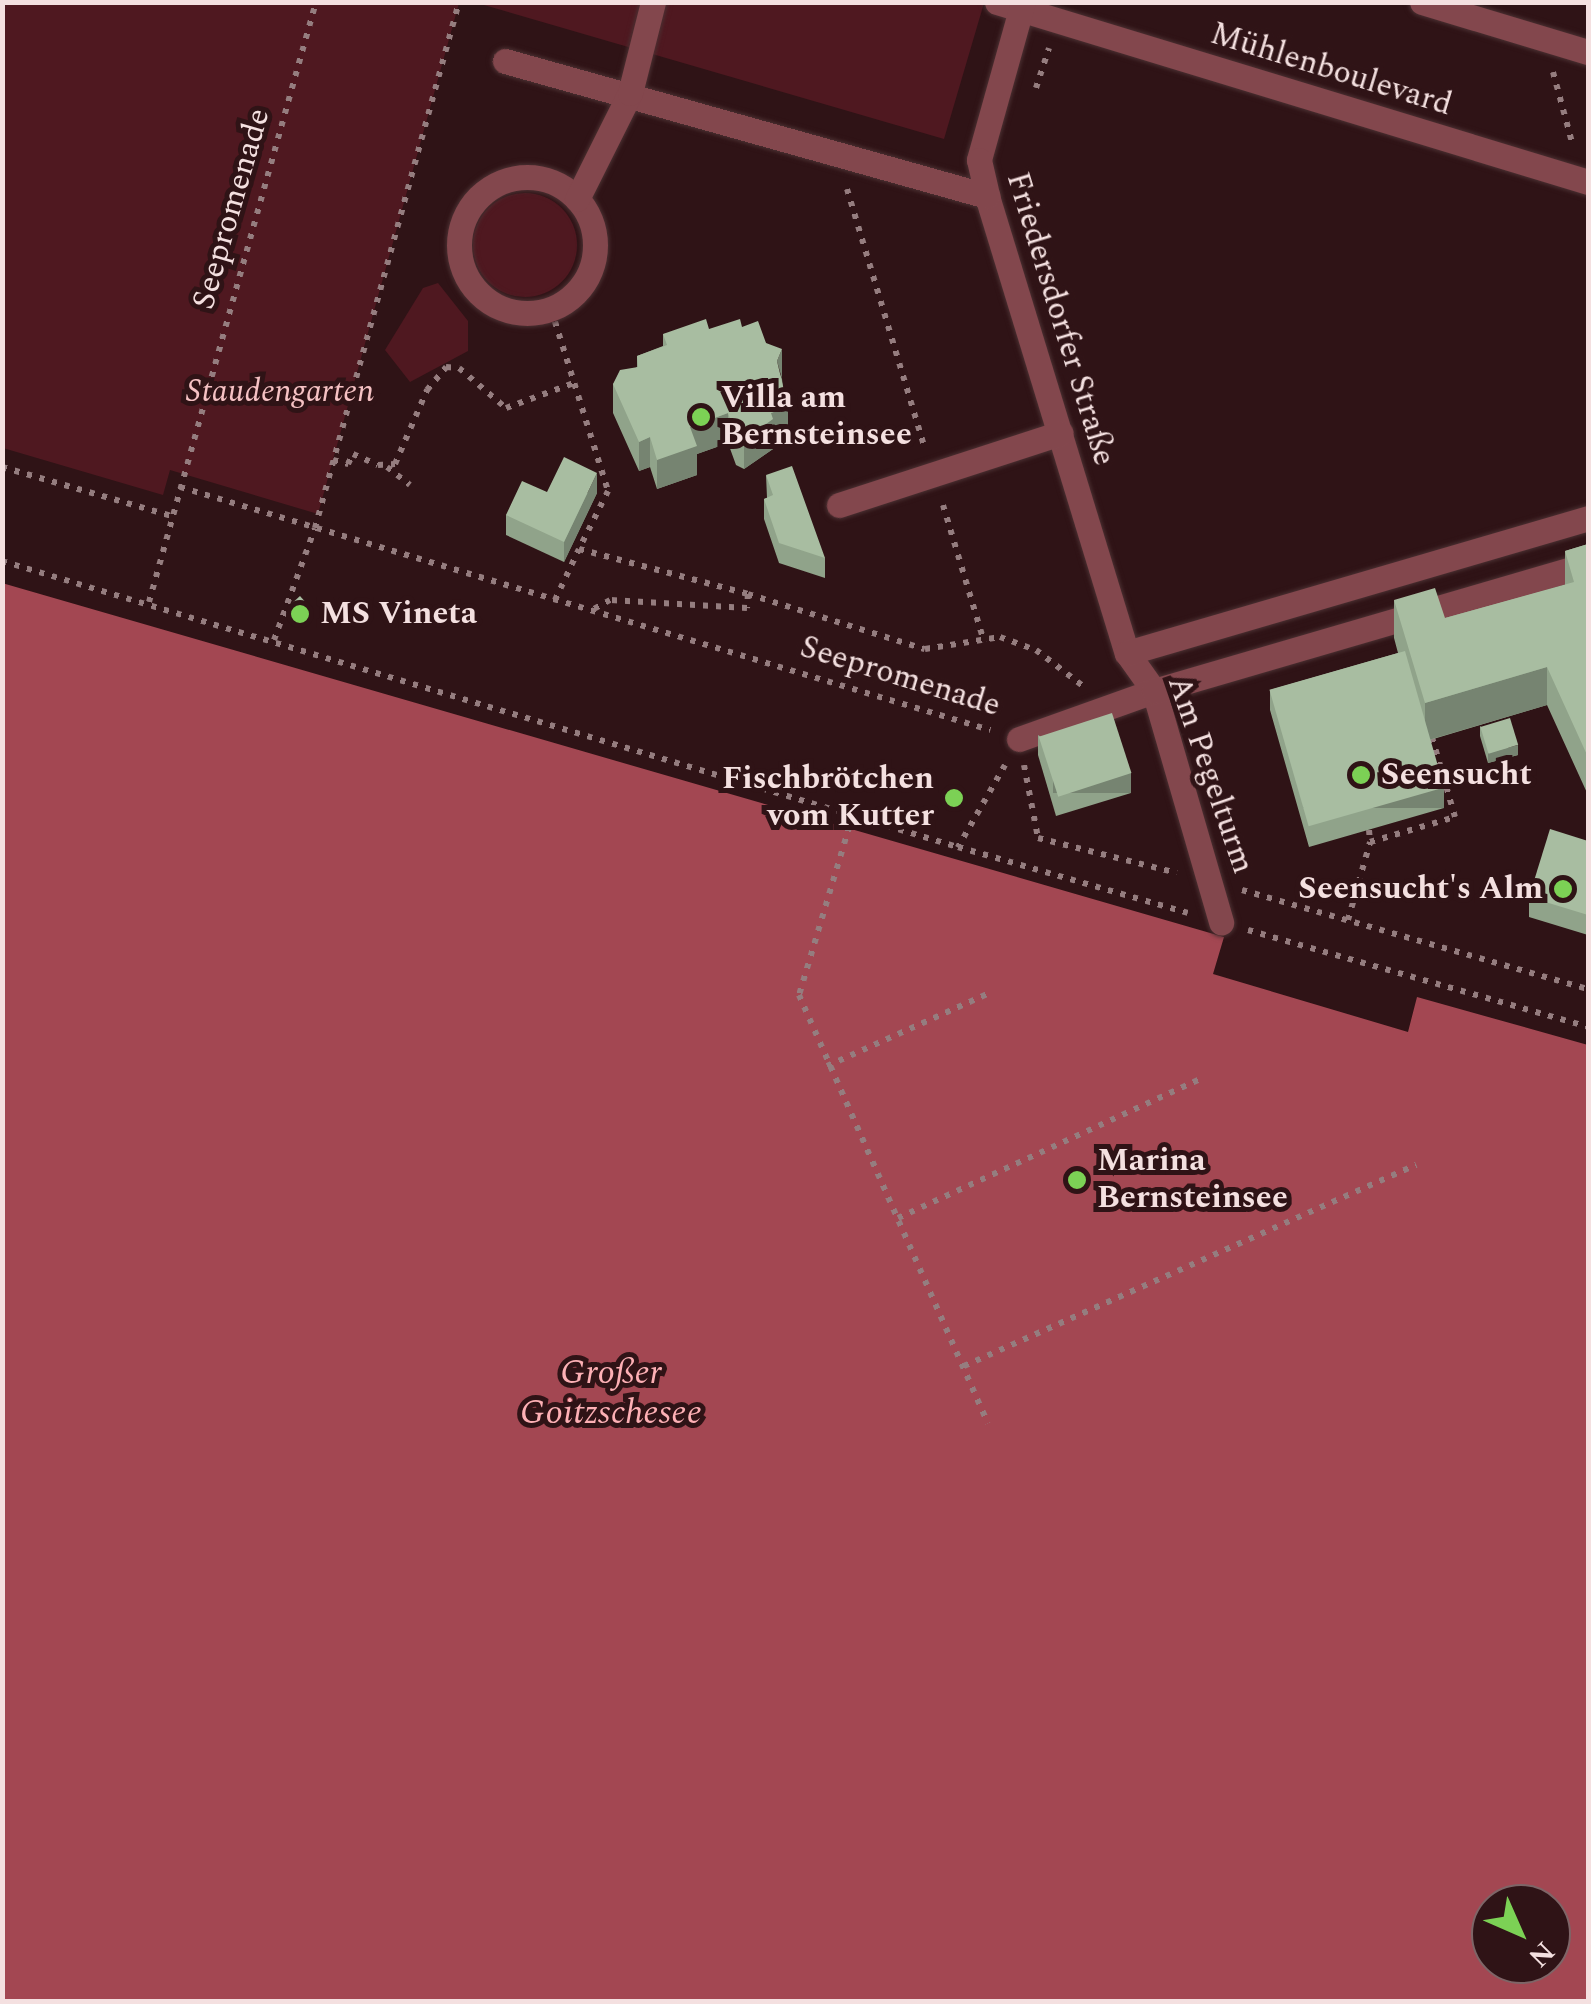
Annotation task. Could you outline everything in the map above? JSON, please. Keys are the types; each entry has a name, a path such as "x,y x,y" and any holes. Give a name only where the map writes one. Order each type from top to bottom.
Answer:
{"street":[{"path":"578,199 630,93 653,2"},
{"path":"1422,2 1588,52"},
{"name":"Mühlenboulevard","path":"1014,5 1584,180"},
{"name":"Friedersdorfer Straße","path":"1014,5 979,160 986,196 1127,653"},
{"path":"505,62 630,93 986,196"},
{"path":"516,178 560,185 578,199 595,240 593,261 577,290 550,310 506,310 486,300 461,263 459,240 476,200 516,178"},
{"path":"839,505 1060,434"},
{"path":"1127,653 1588,518"},
{"path":"1020,740 1154,691 1588,564"},
{"name":"Am Pegelturm","path":"1127,653 1154,691 1214,882 1220,922"}],"path":[{"name":"Seepromenade","path":"148,602 316,2"},
{"path":"274,640 314,528 459,2"},
{"path":"1033,96 1058,21"},
{"path":"1547,40 1584,180"},
{"path":"844,158 842,173 984,642"},
{"path":"550,310 608,490 555,600"},
{"path":"387,466 396,464 428,390 446,367 459,368 506,408 574,383"},
{"path":"333,460 348,464 353,454 387,466 410,486"},
{"path":"2,467 172,516"},
{"name":"Seepromenade","path":"180,487 1020,740 1038,838 1214,882 1588,989"},
{"path":"578,549 748,594 925,648 1000,638 1036,650 1093,696 1096,712"},
{"path":"2,562 148,602 958,846"},
{"path":"590,610 610,600 747,608 748,594"},
{"path":"1370,842 1454,817 1430,730"},
{"path":"853,814 798,995 988,1424"},
{"path":"1348,920 1370,842 1369,830"},
{"path":"827,1066 988,994"},
{"path":"898,1218 1202,1078"},
{"path":"964,1366 1416,1165"}],"green space":[{"name":"Staudengarten","path":"2,3 459,3 318,514 170,470 163,495 3,448"},
{"path":"477,3 984,3 944,139"},
{"path":"525,193 545,197 562,208 573,225 577,245 573,265 562,282 545,293 525,297 505,293 488,282 477,265 473,245 477,225 488,208 505,197"},
{"path":"438,283 468,321 468,351 410,382 385,350 423,288"}],"water":[{"name":"Großer Goitzschesee","path":"2,583 1224,937 1213,974 1408,1032 1417,997 1588,1045 1588,2001 3,2001"}],"building":[{"name":"Villa am Bernsteinsee","path":"706,319 709,329 740,319 742,327 758,321 766,343 782,349 777,361 788,407 771,413 773,419 744,440 736,436 728,413 690,427 697,446 657,460 650,437 639,442 613,384 620,370 638,367 637,356 667,345 663,334"},
{"path":"564,457 597,473 564,542 506,515 522,481 547,492"},
{"path":"792,466 825,558 779,543 764,499 773,495 766,475"},
{"path":"1588,544 1588,757 1547,667 1425,703 1394,600 1435,588 1445,618 1574,582 1565,551"},
{"path":"300,596 308,605 298,614 290,605"},
{"name":"Seensucht","path":"1405,651 1444,787 1309,826 1269,690"},
{"path":"1112,713 1131,773 1058,797 1039,737"},
{"path":"1510,718 1518,745 1489,754 1480,727"},
{"name":"Seensucht's Alm","path":"1550,829 1588,841 1588,915 1529,897"}],"place":[{"name":"Villa am Bernsteinsee","path":"701,417"},
{"name":"MS Vineta","path":"300,614"},
{"name":"Seensucht","path":"1361,775"},
{"name":"Fischbrötchen vom Kutter","path":"954,798"},
{"name":"Seensucht's Alm","path":"1563,889"},
{"name":"Marina Bernsteinsee","path":"1077,1180"}]}
